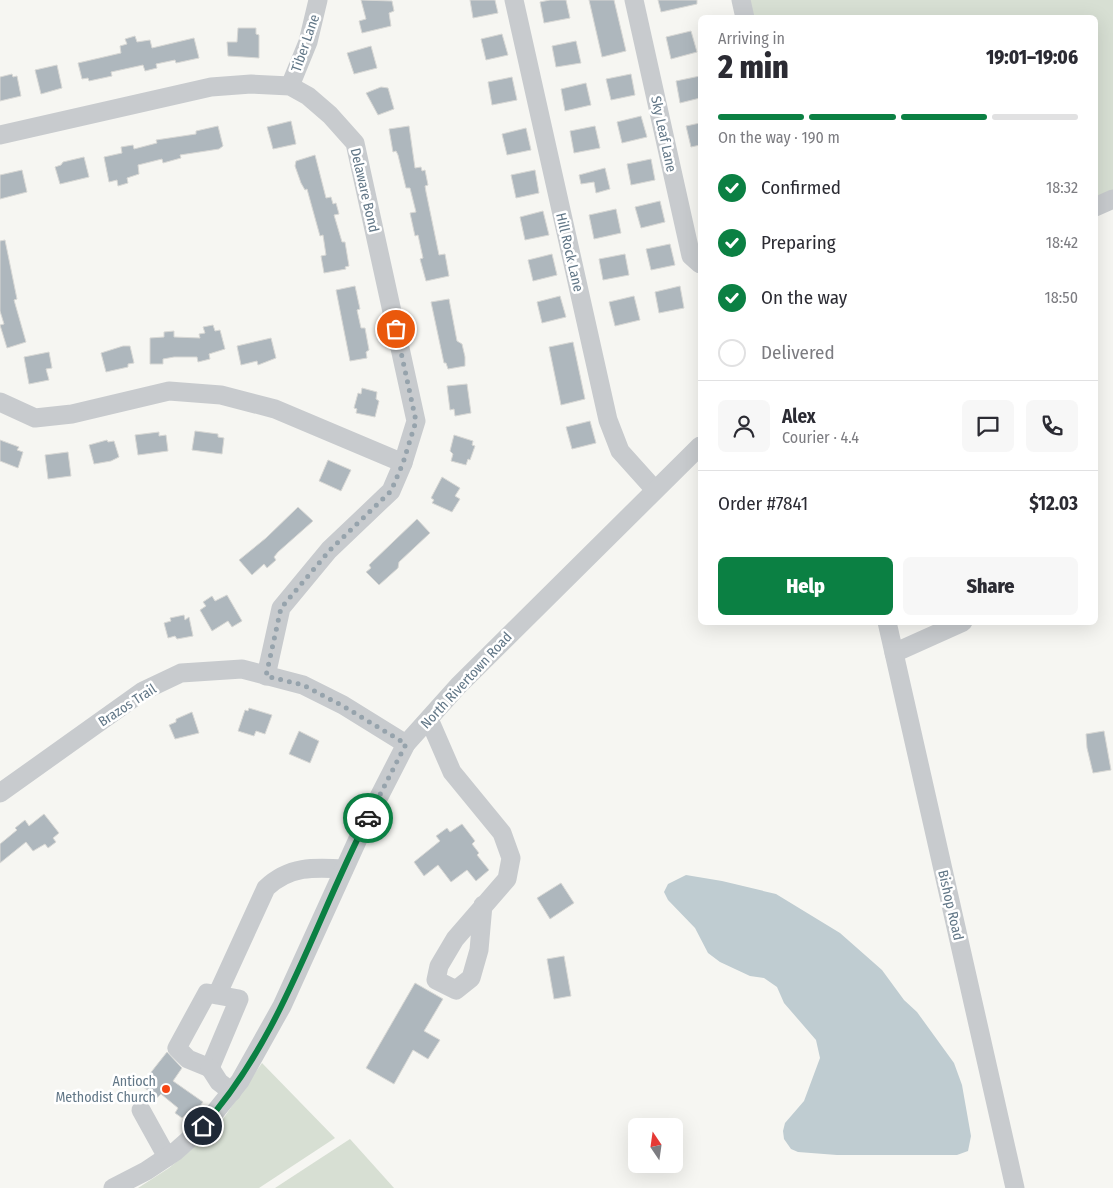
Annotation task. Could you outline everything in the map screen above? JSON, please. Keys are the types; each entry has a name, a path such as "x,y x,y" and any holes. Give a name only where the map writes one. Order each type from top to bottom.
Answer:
{"street":[{"name":"Tiber Lane","path":"290,86 308,42 318,0"},
{"name":"Hill Rock Lane","path":"514,0 608,420 620,451 655,490"},
{"name":"Sky Leaf Lane","path":"634,0 692,256 698,262"},
{"path":"741,0 744,15"},
{"name":"Delaware Bond","path":"0,135 211,86 251,84 290,86 308,96 330,114 355,143 416,421 403,463 391,491 330,550 281,608 266,676"},
{"path":"1098,206 1113,199"},
{"path":"0,402 35,418 72,414 169,391 221,395 275,409 403,463"},
{"name":"North Rivertown Road","path":"113,1188 146,1171 167,1157 203,1126 232,1092 263,1043 282,1006 344,869 406,744 465,679 698,448"},
{"name":"Bishop Road","path":"888,625 1015,1188"},
{"path":"894,653 956,625"},
{"name":"Brazos Trail","path":"0,793 143,692 181,673 242,669 303,685 343,706 406,744"},
{"path":"429,719 452,772 502,833 510,858 507,879 483,905"},
{"path":"217,995 266,888 280,876 299,869 344,869"},
{"path":"210,1068 239,999 207,993 177,1048 188,1059 210,1068 219,1082 232,1092"},
{"path":"141,1110 167,1157"}],"shaded area":[{"path":"749,0 1113,0 1113,196 1098,201 1098,15 752,15"},
{"path":"686,875 722,881 776,894 840,933 882,970 904,1000 917,1012 954,1063 962,1085 971,1136 968,1151 957,1155 837,1155 798,1152 791,1149 784,1139 783,1131 785,1123 804,1101 820,1058 816,1040 784,1003 777,987 764,978 750,976 720,962 708,953 695,928 668,900 664,892 668,884"},
{"path":"262,1063 335,1138 259,1188 138,1188 169,1168 216,1129"},
{"path":"350,1139 394,1188 275,1188"}],"building":[{"path":"361,0 392,1 394,11 389,13 391,26 362,33 359,21 366,19"},
{"path":"470,0 495,0 498,13 473,18"},
{"path":"566,0 570,18 544,23 540,2"},
{"path":"589,0 614,0 626,51 602,57"},
{"path":"658,0 697,0 697,4 661,12"},
{"path":"238,28 256,28 256,34 259,35 259,58 228,56 227,42 237,42"},
{"path":"691,31 697,52 671,59 666,37"},
{"path":"502,34 508,55 486,60 481,39"},
{"path":"135,36 137,42 150,40 152,48 194,38 199,58 176,63 175,60 156,64 157,68 145,71 143,65 111,72 112,76 89,81 88,78 82,79 78,63 121,53 120,46 127,44 125,39"},
{"path":"576,41 581,63 556,67 552,46"},
{"path":"371,46 377,68 354,74 347,53"},
{"path":"57,65 62,88 41,94 35,70"},
{"path":"12,74 13,77 17,76 21,96 0,101 0,77"},
{"path":"631,74 635,95 611,100 606,79"},
{"path":"698,76 698,98 680,103 676,81"},
{"path":"512,77 517,100 492,105 488,82"},
{"path":"586,83 591,105 565,111 561,89"},
{"path":"381,87 388,88 394,109 378,115 366,93"},
{"path":"641,116 647,137 622,143 617,122"},
{"path":"291,121 296,144 273,149 267,127"},
{"path":"698,123 698,145 691,147 686,126"},
{"path":"218,126 223,146 219,149 180,155 181,158 163,163 162,159 138,165 139,174 127,178 128,183 118,186 117,180 109,182 104,157 122,153 121,147 133,145 134,149 157,143 156,140 196,134 196,131"},
{"path":"409,126 415,168 421,167 422,171 425,170 428,185 425,186 439,255 445,254 449,276 426,281 420,259 423,258 418,235 415,236 410,213 416,212 410,188 406,188 398,155 396,151 393,152 389,129"},
{"path":"595,126 600,148 574,153 570,131"},
{"path":"526,128 531,150 507,155 502,134"},
{"path":"315,155 326,198 331,197 333,204 336,203 339,214 334,215 342,242 345,242 349,266 345,267 346,269 324,273 321,256 326,255 323,235 320,236 307,189 305,190 301,183 295,166 296,161"},
{"path":"84,157 89,177 60,184 55,167 63,162"},
{"path":"651,159 655,180 631,185 627,164"},
{"path":"605,168 610,189 596,193 594,182 581,184 579,175"},
{"path":"22,170 27,192 0,199 0,175"},
{"path":"535,170 539,193 516,198 511,175"},
{"path":"660,201 665,222 641,228 635,207"},
{"path":"616,209 621,233 594,239 589,215"},
{"path":"543,211 549,235 525,240 520,217"},
{"path":"5,240 17,299 14,300 26,342 7,348 0,325 4,324 0,311 0,241"},
{"path":"670,244 675,265 651,270 646,249"},
{"path":"552,254 557,275 533,281 528,260"},
{"path":"625,254 629,275 603,280 599,259"},
{"path":"355,286 360,309 357,310 361,328 365,328 369,350 366,352 367,358 350,361 336,290"},
{"path":"680,286 684,308 659,313 655,292"},
{"path":"560,296 566,317 542,323 537,302"},
{"path":"634,296 640,320 615,326 609,302"},
{"path":"449,299 457,341 462,344 465,366 448,369 446,363 444,363 431,302"},
{"path":"213,325 215,331 220,330 225,349 209,354 210,359 198,362 197,357 174,357 163,359 163,364 150,364 150,338 164,337 164,332 174,331 174,337 200,338 199,334 205,333 203,327"},
{"path":"271,338 276,358 258,365 257,361 241,365 237,346"},
{"path":"573,342 585,399 561,405 549,347"},
{"path":"123,346 130,346 134,363 128,364 128,367 106,372 101,353"},
{"path":"49,352 52,368 46,369 49,380 29,384 24,357"},
{"path":"467,384 471,413 455,416 454,409 450,410 447,386"},
{"path":"362,388 377,392 376,399 379,401 375,417 356,413 357,409 354,408 358,393 361,394"},
{"path":"590,421 596,443 572,449 566,427"},
{"path":"195,431 218,434 218,437 224,438 222,454 192,450"},
{"path":"159,432 159,436 166,435 168,451 138,455 135,435"},
{"path":"454,435 473,441 472,445 475,446 466,465 451,461 453,454 450,451"},
{"path":"0,440 19,447 17,450 23,452 18,468 0,461"},
{"path":"107,440 108,442 114,441 119,457 111,461 94,464 89,445"},
{"path":"68,452 71,476 48,479 45,455"},
{"path":"328,460 351,470 341,491 319,481"},
{"path":"442,477 460,488 455,496 460,499 452,512 432,503 434,500 431,498"},
{"path":"298,507 313,521 278,552 274,557 276,560 267,568 264,564 252,575 239,560 266,538"},
{"path":"417,519 430,533 399,562 398,568 379,585 366,572 371,568 369,565"},
{"path":"227,595 242,621 232,627 228,621 212,631 200,610 206,606 203,602 212,596 215,601"},
{"path":"184,615 185,620 189,617 193,636 177,639 175,636 168,638 164,623 171,621 170,618"},
{"path":"249,708 272,715 265,734 256,731 254,736 238,731 245,710 248,711"},
{"path":"192,712 199,733 175,739 169,725 176,722 176,719"},
{"path":"299,731 319,741 310,763 289,754"},
{"path":"1104,731 1111,770 1093,773 1086,734"},
{"path":"44,814 59,833 53,838 56,842 48,848 45,844 33,851 26,842 0,863 0,844 17,830 15,828 25,820 29,826"},
{"path":"462,824 475,841 472,844 479,853 477,855 489,870 476,881 467,870 451,882 438,865 424,876 414,862 440,841 436,836 447,828 450,832"},
{"path":"561,883 574,903 550,919 537,898"},
{"path":"564,956 571,996 554,999 547,959"},
{"path":"415,983 443,999 424,1031 440,1040 428,1059 413,1050 394,1084 366,1068"},
{"name":"Antioch Methodist Church","path":"167,1052 182,1068 173,1081 203,1102 190,1119 185,1115 182,1118 175,1113 178,1108 161,1094 157,1098 141,1085"}],"way so far":[{"path":"368,818 406,744 343,706 303,685 266,676 281,608 330,550 391,491 403,463 416,421 396,329"}],"place":[{"name":"Antioch Methodist Church","path":"166,1089"}],"route":[{"path":"203,1126 240,1081 263,1043 282,1006 368,818"}]}
